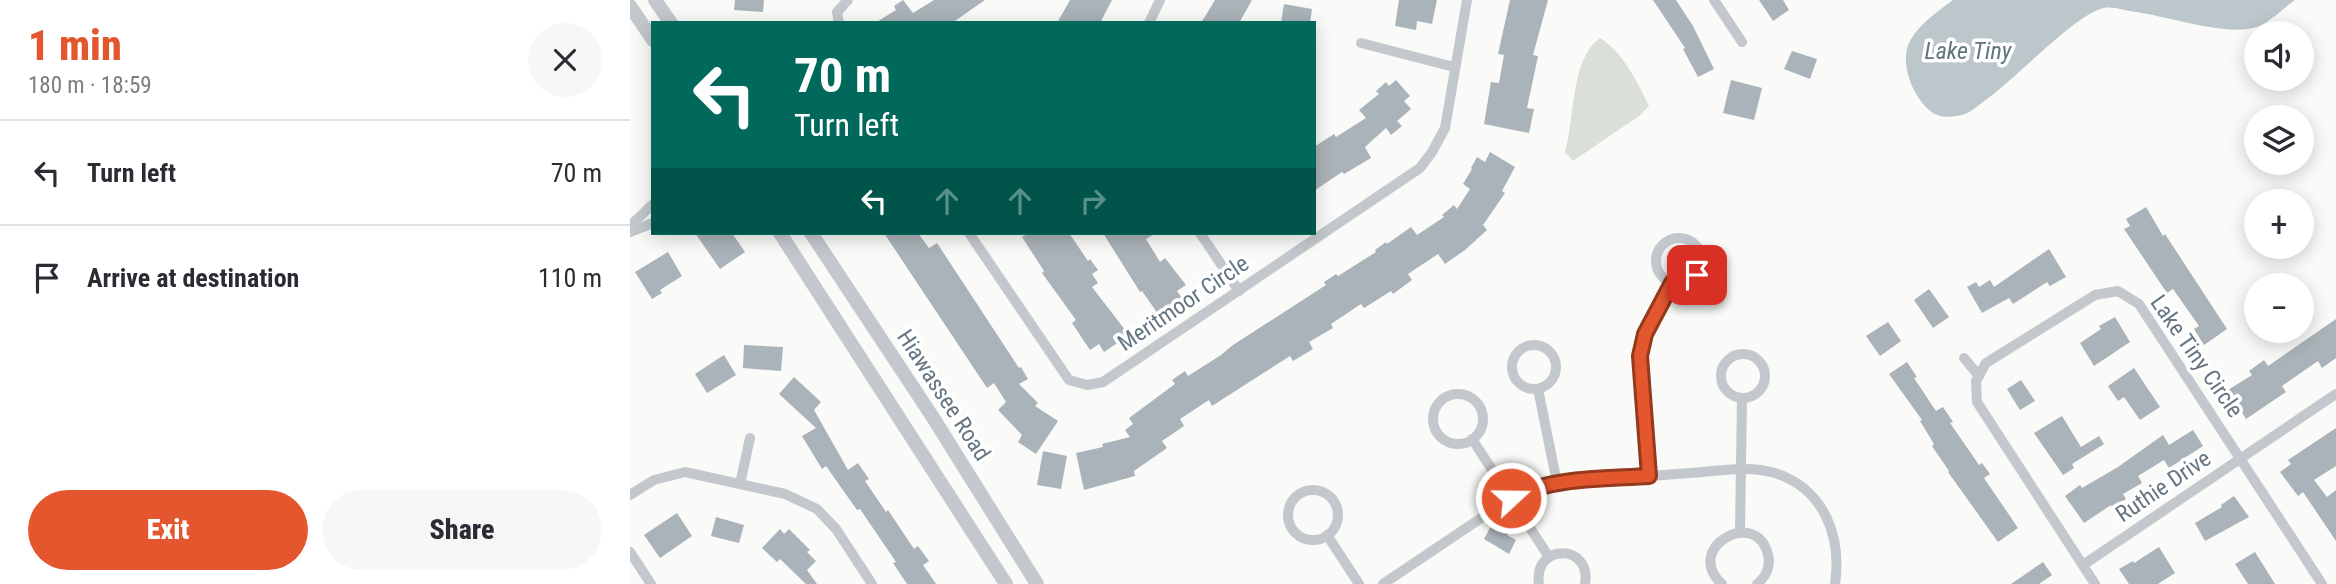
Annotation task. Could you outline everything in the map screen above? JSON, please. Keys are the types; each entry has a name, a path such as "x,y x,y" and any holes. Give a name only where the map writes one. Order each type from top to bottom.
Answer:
{"street":[{"path":"655,0 670,21"},
{"path":"838,21 836,12 848,0"},
{"path":"1150,21 1160,0"},
{"name":"Meritmoor Circle","path":"970,235 1069,380 1087,385 1103,382 1420,168 1445,128 1467,0"},
{"path":"1714,0 1742,42"},
{"path":"630,6 651,37"},
{"path":"1361,43 1454,67"},
{"path":"630,226 651,206"},
{"path":"630,232 651,224"},
{"path":"781,235 1006,584"},
{"name":"Hiawassee Road","path":"812,235 932,416 1037,584"},
{"path":"1201,235 1239,291"},
{"path":"1677,237 1694,243 1700,250 1701,268 1690,281 1672,283 1658,271 1656,263 1657,254 1668,240 1677,237"},
{"path":"1649,476 1640,356 1645,334 1672,283"},
{"name":"Lake Tiny Circle","path":"1979,376 1986,363 2095,295 2118,291 2139,304 2322,584"},
{"path":"1529,345 1546,348 1556,363 1552,380 1538,389 1521,386 1512,372 1515,355 1529,345"},
{"path":"1743,353 1759,360 1765,376 1758,392 1742,398 1726,391 1720,375 1722,366 1728,359 1743,353"},
{"path":"1964,358 1979,376 1976,381 1977,402 2095,584"},
{"path":"1538,389 1556,483"},
{"path":"1463,394 1479,405 1482,424 1472,439 1453,443 1444,440 1437,433 1433,414 1444,398 1463,394"},
{"name":"Ruthie Drive","path":"2083,565 2336,394"},
{"path":"1740,532 1742,398"},
{"path":"740,484 750,438"},
{"path":"1472,439 1549,557"},
{"path":"1383,584 1511,498 1529,489 1556,483 1740,469 1774,473 1801,486 1823,508 1835,538 1835,584"},
{"path":"630,495 654,480 685,472 785,494 817,509 836,530 872,584"},
{"path":"1318,490 1334,501 1338,519 1327,536 1309,539 1300,536 1293,529 1289,510 1300,494 1318,490"},
{"path":"1722,584 1713,573 1713,551 1719,541 1740,532 1751,534 1760,540 1767,550 1767,572 1757,584"},
{"path":"1327,536 1359,584"},
{"path":"630,552 651,584"},
{"path":"1539,584 1538,572 1542,563 1558,553 1567,553 1583,564 1586,572 1585,584"}],"shaded area":[{"path":"1600,38 1623,60 1649,106 1639,116 1573,161 1565,152 1578,75 1590,48"}],"water":[{"name":"Lake Tiny","path":"1953,0 2295,0 2267,21 2244,21 2244,29 2213,28 2120,9 2104,8 2092,12 1972,110 1944,117 1935,114 1920,100 1907,69 1907,48 1911,39 1930,18"}],"building":[{"path":"735,0 764,0 763,12 734,10"},
{"path":"903,0 913,13 934,0 985,0 955,21 878,21 896,10 894,6"},
{"path":"1070,0 1112,0 1101,21 1058,21"},
{"path":"1215,0 1252,0 1240,21 1202,21"},
{"path":"1399,0 1437,0 1432,24 1417,21 1416,30 1395,26"},
{"path":"1510,0 1548,0 1533,55 1538,56 1527,108 1534,109 1529,133 1484,124 1491,82 1499,83 1504,55 1498,54"},
{"path":"1653,0 1676,0 1693,26 1714,69 1698,77 1683,49 1685,48"},
{"path":"1759,0 1783,0 1789,10 1773,21"},
{"path":"1284,4 1312,9 1310,21 1281,21"},
{"path":"1792,51 1817,59 1810,79 1784,69"},
{"path":"1396,80 1410,96 1404,101 1411,109 1397,121 1402,126 1391,135 1386,128 1365,147 1371,158 1344,174 1342,172 1316,190 1316,146 1366,118 1359,110 1379,94 1376,91 1386,82 1389,86"},
{"path":"1731,80 1762,88 1754,120 1723,113"},
{"path":"1490,152 1515,167 1502,191 1505,193 1483,225 1487,230 1465,250 1445,264 1438,254 1408,274 1412,280 1393,294 1391,291 1364,308 1361,304 1331,324 1333,328 1309,342 1313,349 1293,361 1290,356 1212,406 1209,400 1180,419 1184,426 1162,441 1167,448 1134,471 1135,476 1084,490 1076,453 1130,437 1125,430 1133,424 1129,418 1175,384 1172,380 1185,371 1188,376 1221,355 1326,285 1324,282 1376,252 1375,250 1386,242 1387,244 1411,227 1417,235 1444,217 1442,215 1454,205 1457,209 1470,189 1463,184 1477,157 1485,162"},
{"path":"2146,207 2227,329 2204,345 2194,329 2199,326 2173,289 2167,293 2124,229 2130,226 2126,219"},
{"path":"696,235 733,235 745,252 720,269"},
{"path":"885,235 919,235 929,248 937,243 1028,379 1019,384 1038,403 1035,406 1058,421 1036,454 1018,442 1022,435 998,410 1006,402 994,383 987,388"},
{"path":"1070,235 1088,261 1090,259 1098,270 1092,274 1098,283 1092,287 1129,335 1104,352 1099,344 1090,350 1072,323 1076,320 1042,273 1044,271 1022,237"},
{"path":"1104,235 1153,235 1146,239 1160,262 1165,258 1186,285 1177,291 1182,298 1158,314 1142,291 1140,292"},
{"path":"2049,249 2066,277 2050,286 2047,282 2013,304 2009,298 1982,313 1967,287 1976,282 1979,287 1990,280 1994,287"},
{"path":"668,252 682,276 660,290 662,293 652,299 635,272"},
{"path":"1929,289 1949,317 1933,328 1914,300"},
{"path":"2115,317 2130,342 2094,366 2080,343 2101,329 2099,326"},
{"path":"2336,319 2336,358 2322,368 2318,361 2282,386 2286,392 2246,419 2228,390 2252,375 2249,371 2264,360 2268,366 2301,343 2314,343 2314,334"},
{"path":"1888,322 1901,341 1880,356 1866,336"},
{"path":"744,345 783,347 781,371 743,368"},
{"path":"724,355 736,375 707,393 695,374"},
{"path":"1907,362 1917,377 1914,378 1936,411 1943,407 1953,422 1950,423 1979,465 1982,463 1990,474 1984,478 2018,528 1998,542 1948,472 1932,446 1934,444 1920,421 1922,420 1889,374"},
{"path":"2134,368 2160,407 2140,420 2124,397 2118,401 2108,386"},
{"path":"794,377 821,402 814,410 848,470 858,463 869,479 865,481 886,512 888,510 914,549 918,546 929,561 923,565 936,584 907,584 893,563 896,562 860,509 857,510 826,466 822,469 802,436 816,428 779,394"},
{"path":"2021,380 2035,401 2020,410 2007,389"},
{"path":"2062,416 2081,447 2099,436 2104,444 2072,464 2074,468 2063,475 2034,433"},
{"path":"2336,428 2336,466 2314,480 2327,497 2336,490 2336,541 2303,492 2298,496 2280,472 2291,464 2288,460"},
{"path":"2193,430 2203,446 2169,468 2164,460 2138,476 2142,483 2123,494 2126,499 2112,507 2111,505 2084,523 2065,496 2080,485 2082,488 2118,467 2163,435 2169,445"},
{"path":"1043,451 1067,456 1061,489 1037,485"},
{"path":"2234,496 2249,517 2205,541 2195,523 2222,507 2221,505"},
{"path":"677,513 692,536 660,558 644,535"},
{"path":"716,517 744,525 739,543 711,536"},
{"path":"1500,525 1510,530 1507,535 1516,540 1509,554 1484,539 1491,526 1498,529"},
{"path":"780,529 784,534 789,529 810,550 807,552 816,561 807,570 817,584 806,584 780,559 777,562 762,548"},
{"path":"2159,547 2175,573 2158,584 2129,584 2119,569"},
{"path":"2255,552 2275,584 2248,584 2235,564"},
{"path":"2043,562 2052,575 2039,584 2011,584"}],"route":[{"path":"1511,498 1529,489 1556,483 1649,476 1640,356 1645,334 1672,283 1681,284 1697,275"}]}
